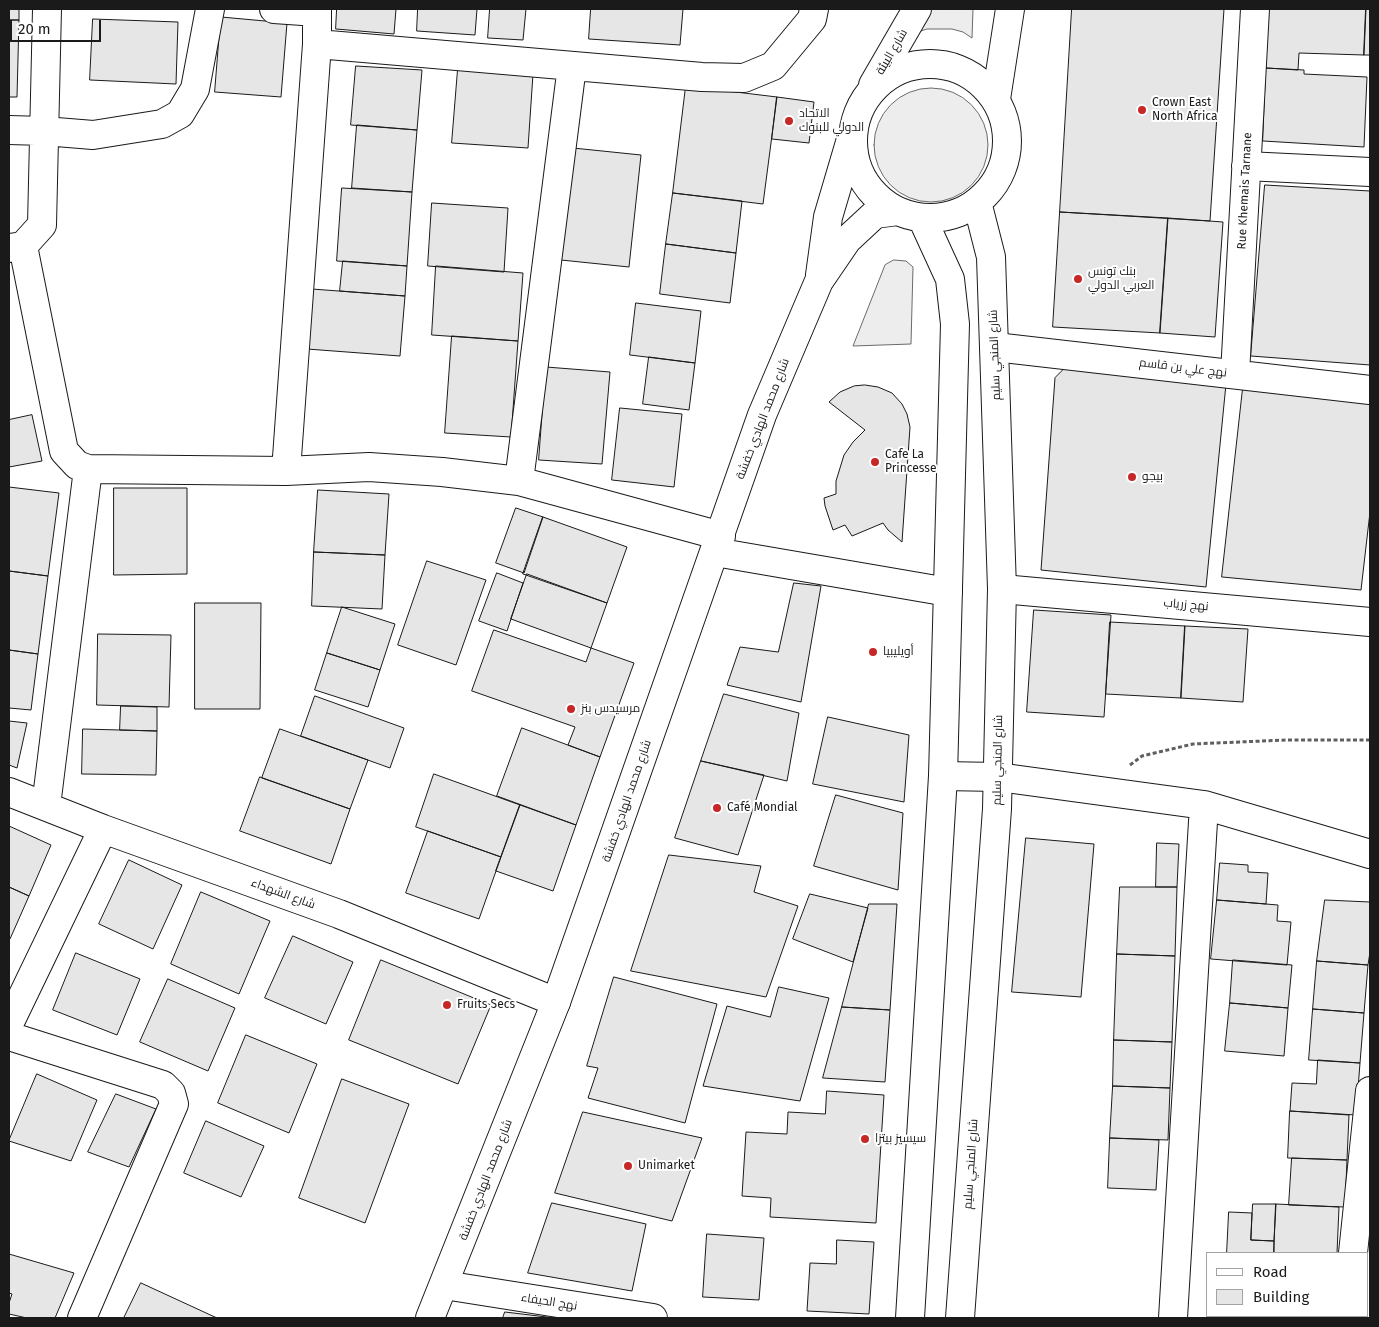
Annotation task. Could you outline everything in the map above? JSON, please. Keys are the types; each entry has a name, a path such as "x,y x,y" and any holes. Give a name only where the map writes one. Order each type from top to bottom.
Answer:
{"street":[{"path":"47,9 42,225 16,247 64,451 77,465 88,469 286,471 369,467 442,472 520,481 718,544 948,592"},
{"path":"9,130 93,135 162,124 180,114 194,88 210,9"},
{"path":"274,9 317,10 318,44 286,471"},
{"path":"318,44 702,77 744,78 773,66 812,19 814,9"},
{"name":"شارع البيئة","path":"868,94 917,9"},
{"path":"996,99 1010,9"},
{"name":"Rue Khemais Tarnane","path":"1235,374 1255,9"},
{"path":"918,64 948,65 975,77 996,99 1006,126 1006,154 996,181 977,202 960,212 941,217 910,214 875,214 847,240 819,281 828,217 853,130 868,94 890,74 918,64"},
{"path":"520,481 572,66"},
{"path":"853,130 854,155 862,178 877,197 910,214 950,279 955,324 943,776 910,1318"},
{"path":"1246,166 1370,172"},
{"name":"شارع المنجي سليم","path":"960,1318 998,777 1002,589 991,257 977,202"},
{"name":"شارع محمد الهادي خفشة","path":"430,1318 556,1002 762,415 819,281"},
{"name":"نهج علي بن قاسم","path":"995,347 1370,390"},
{"path":"46,806 88,469"},
{"name":"نهج زرياب","path":"1002,589 1370,622"},
{"path":"943,776 998,777 1098,789 1204,805 1370,854"},
{"name":"شارع الشهداء","path":"9,792 103,829 339,914 556,1002"},
{"path":"1173,1318 1204,805"},
{"path":"9,1024 103,829"},
{"path":"9,1036 163,1085 171,1092 174,1104 82,1318"},
{"path":"1353,1252 1370,1091"},
{"name":"نهج الحيفاء","path":"444,1285 653,1318"}],"path":[{"path":"1098,789 1142,756 1193,744 1286,740 1370,740"}],"shaded area":[{"path":"930,9 973,9 972,38 963,32 952,29 927,29 918,32"},
{"path":"931,88 953,92 972,104 984,123 988,145 984,167 972,186 953,198 931,202 909,198 890,186 878,167 874,145 878,123 890,104 909,92"},
{"path":"894,260 906,261 913,267 911,344 853,346 885,265"}],"building":[{"path":"9,9 19,9 19,20 9,20"},
{"path":"337,9 396,9 394,34 336,29"},
{"path":"418,9 477,9 475,35 417,31"},
{"path":"490,9 526,9 523,40 488,38"},
{"path":"591,9 683,9 680,45 589,39"},
{"name":"Crown East North Africa","path":"1072,9 1224,9 1210,221 1060,212"},
{"path":"1269,9 1366,9 1364,55 1299,53 1298,70 1266,68"},
{"path":"1366,9 1370,9 1370,55 1364,55"},
{"path":"221,17 287,23 281,97 215,92"},
{"path":"93,19 178,22 176,84 90,80"},
{"path":"9,20 19,20 17,97 9,97"},
{"path":"356,66 422,70 417,130 351,125"},
{"path":"1266,68 1304,70 1304,74 1367,77 1364,147 1263,141"},
{"path":"458,69 533,74 528,148 452,143"},
{"path":"686,86 777,97 763,204 673,193"},
{"path":"777,97 814,102 809,143 772,139"},
{"path":"357,125 417,130 412,192 352,188"},
{"path":"573,148 641,155 629,267 561,260"},
{"path":"1265,185 1370,191 1370,365 1251,356"},
{"path":"342,188 412,192 407,266 337,261"},
{"path":"673,193 742,201 736,253 666,244"},
{"path":"432,203 508,208 504,272 428,266"},
{"path":"1060,212 1168,218 1160,333 1053,327"},
{"path":"1168,218 1223,222 1215,337 1160,333"},
{"path":"666,244 736,253 730,303 660,294"},
{"path":"343,261 407,266 405,296 340,291"},
{"path":"436,266 523,273 518,341 432,335"},
{"path":"312,289 405,296 400,356 307,349"},
{"path":"636,303 701,311 695,363 630,355"},
{"path":"452,336 518,341 511,437 445,433"},
{"path":"649,357 695,363 689,410 643,404"},
{"path":"546,367 610,372 602,464 539,460"},
{"name":"بيجو","path":"1066,367 1226,384 1206,587 1041,570 1055,378"},
{"name":"Cafe La Princesse","path":"854,386 878,387 892,393 902,404 907,414 910,427 902,542 883,523 852,536 845,525 833,530 825,506 824,498 836,494 836,481 844,455 865,430 829,402 840,392"},
{"path":"1243,388 1370,403 1370,512 1361,590 1222,577"},
{"path":"620,408 682,414 674,487 612,480"},
{"path":"32,415 42,461 9,467 9,420"},
{"path":"9,487 59,493 48,576 9,571"},
{"path":"114,488 187,488 187,574 114,575"},
{"path":"318,490 389,494 385,555 314,552"},
{"path":"516,508 543,517 524,573 496,563"},
{"path":"543,517 627,547 607,603 523,574"},
{"path":"314,552 385,555 382,609 312,606"},
{"path":"427,561 486,580 456,665 398,645"},
{"path":"9,571 48,576 38,654 9,650"},
{"path":"497,573 523,583 507,631 479,621"},
{"path":"527,574 607,603 591,648 511,619"},
{"path":"794,583 821,586 801,702 727,685 740,647 778,652"},
{"path":"195,603 261,603 260,709 195,709"},
{"path":"342,607 395,624 380,670 327,653"},
{"path":"1034,610 1111,615 1104,717 1027,712"},
{"path":"1110,622 1185,626 1181,698 1106,694"},
{"path":"1185,626 1248,629 1243,702 1181,698"},
{"name":"مرسيدس بنز","path":"494,630 586,662 591,648 634,663 600,757 568,745 575,727 472,691"},
{"path":"98,634 171,635 169,707 97,705"},
{"path":"9,650 38,654 31,710 9,708"},
{"path":"327,653 380,670 368,707 315,690"},
{"path":"724,694 799,713 787,781 701,761"},
{"path":"315,696 404,728 390,768 301,736"},
{"path":"121,706 157,707 157,731 120,730"},
{"path":"828,717 909,735 904,802 813,784"},
{"path":"9,721 27,723 17,768 9,765"},
{"path":"522,728 600,757 576,825 497,796"},
{"path":"83,729 157,731 156,775 82,774"},
{"path":"280,729 368,760 350,809 262,778"},
{"path":"701,761 764,775 738,855 675,838"},
{"path":"434,774 520,805 501,857 416,827"},
{"path":"260,777 350,809 331,864 240,831"},
{"path":"836,795 903,813 898,890 814,866"},
{"path":"520,805 576,825 553,891 496,871"},
{"path":"9,826 51,845 29,896 9,887"},
{"path":"428,831 501,857 479,919 406,893"},
{"path":"1026,838 1094,844 1081,997 1012,992"},
{"path":"1157,843 1179,844 1177,887 1156,887"},
{"path":"669,855 761,866 754,892 798,906 766,997 631,971"},
{"path":"129,860 182,885 153,949 99,924"},
{"path":"1220,863 1248,865 1248,872 1268,873 1266,904 1217,900"},
{"path":"9,887 29,896 10,939 9,938"},
{"path":"1120,887 1177,887 1175,956 1117,954"},
{"path":"201,892 270,921 239,994 171,964"},
{"path":"810,894 868,908 853,962 793,939"},
{"path":"1217,900 1278,905 1277,921 1291,922 1287,965 1211,959"},
{"path":"1325,900 1370,902 1370,952 1368,965 1317,961"},
{"path":"869,904 897,904 890,1010 842,1007"},
{"path":"293,936 353,962 326,1024 265,998"},
{"path":"76,953 140,979 117,1035 53,1010"},
{"path":"1117,954 1175,956 1172,1042 1114,1040"},
{"path":"381,960 491,1005 458,1084 349,1040"},
{"path":"1233,960 1292,965 1288,1008 1230,1003"},
{"path":"1317,961 1368,965 1364,1013 1313,1009"},
{"path":"614,977 717,1004 685,1123 588,1098 598,1068 587,1066"},
{"path":"168,979 235,1008 208,1071 140,1042"},
{"path":"779,987 829,998 800,1101 703,1086 727,1006 770,1017"},
{"path":"1230,1003 1288,1008 1284,1056 1225,1051"},
{"path":"842,1007 890,1010 885,1082 823,1078"},
{"path":"1313,1009 1364,1013 1360,1063 1309,1060"},
{"path":"246,1035 317,1064 289,1133 218,1103"},
{"path":"1114,1040 1172,1042 1170,1088 1113,1086"},
{"path":"1318,1060 1360,1063 1356,1115 1290,1111 1292,1083 1316,1084"},
{"path":"37,1074 97,1100 71,1161 9,1141"},
{"path":"342,1079 409,1104 365,1223 299,1198"},
{"path":"1113,1086 1170,1088 1168,1140 1110,1138"},
{"path":"827,1091 884,1095 876,1223 770,1217 771,1198 742,1196 746,1132 787,1134 788,1112 825,1114"},
{"path":"116,1094 156,1109 129,1167 88,1152"},
{"path":"1290,1111 1349,1115 1347,1160 1288,1158"},
{"name":"Unimarket","path":"583,1112 702,1138 672,1221 555,1193"},
{"path":"206,1121 264,1146 241,1197 184,1173"},
{"path":"1110,1138 1159,1140 1156,1190 1108,1188"},
{"path":"1292,1158 1347,1160 1345,1207 1289,1205"},
{"path":"552,1203 646,1224 632,1291 528,1273"},
{"path":"1253,1204 1276,1204 1274,1241 1251,1240"},
{"path":"1276,1204 1339,1207 1337,1252 1274,1252"},
{"path":"1229,1212 1252,1213 1251,1240 1274,1241 1274,1252 1227,1252"},
{"path":"707,1234 764,1238 759,1300 703,1297"},
{"path":"837,1240 874,1242 869,1314 807,1311 810,1263 836,1264"},
{"path":"9,1254 74,1273 55,1318 27,1318 9,1314 9,1303 12,1294 9,1293"},
{"path":"141,1283 217,1318 124,1318"},
{"path":"505,1312 555,1318 503,1318"}],"place":[{"name":"Crown East North Africa","path":"1142,110"},
{"name":"الاتحاد الدولي للبنوك","path":"789,121"},
{"name":"بنك تونس العربي الدولي","path":"1078,279"},
{"name":"Cafe La Princesse","path":"875,462"},
{"name":"بيجو","path":"1132,477"},
{"name":"أويليبيا","path":"873,652"},
{"name":"مرسيدس بنز","path":"571,709"},
{"name":"Café Mondial","path":"717,808"},
{"name":"Fruits Secs","path":"447,1005"},
{"name":"سيسيز بيتزا","path":"865,1139"},
{"name":"Unimarket","path":"628,1166"}]}
